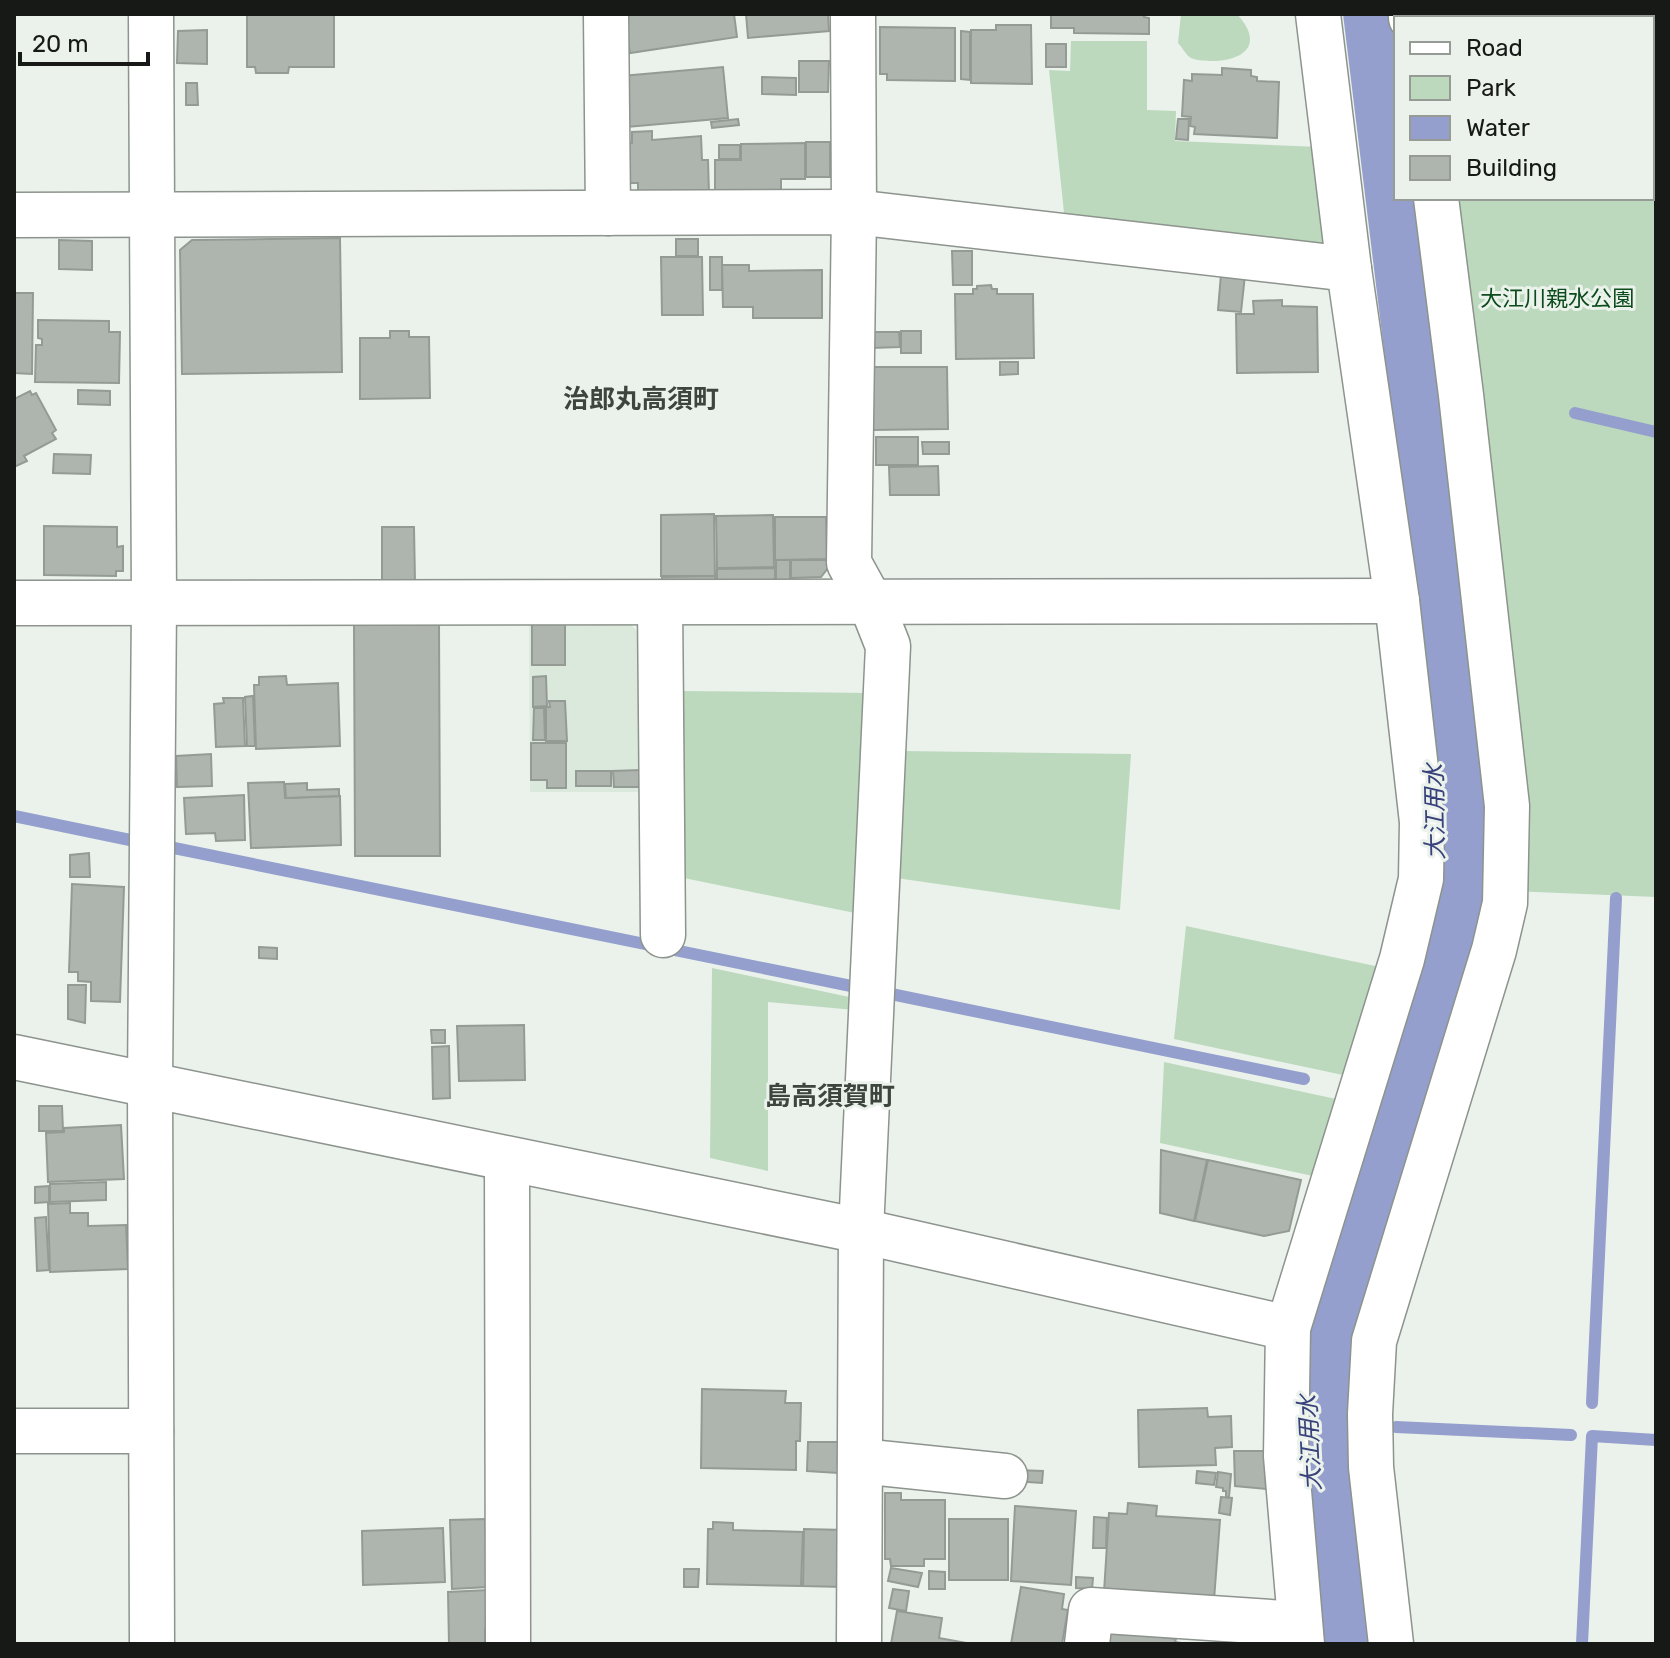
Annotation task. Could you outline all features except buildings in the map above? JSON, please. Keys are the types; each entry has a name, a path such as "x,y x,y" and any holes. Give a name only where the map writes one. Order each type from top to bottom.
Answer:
{"street":[{"path":"151,14 154,603 150,1085 152,1644"},
{"path":"606,14 608,213"},
{"path":"853,14 854,212 849,563 871,603 888,646 861,1231 859,1644"},
{"path":"1087,1644 1091,1610 1301,1634 1286,1456 1288,1328 1402,959 1421,879 1422,822 1397,601 1349,269 1318,14"},
{"path":"1391,1644 1371,1467 1374,1341 1494,950 1505,903 1507,855 1507,806 1436,200"},
{"path":"14,215 854,212 1349,269"},
{"path":"14,603 1397,601"},
{"path":"660,603 663,935"},
{"path":"14,1057 861,1231 1288,1328"},
{"path":"507,1160 508,1644"},
{"path":"14,1431 151,1431"},
{"path":"860,1461 1005,1476"}],"shaded area":[{"path":"529,620 626,620 645,639 645,792 530,792"}],"green space":[{"path":"1181,14 1237,14 1249,32 1248,47 1237,57 1227,60 1191,58 1178,43"},
{"path":"1071,41 1147,41 1147,110 1176,111 1175,141 1320,147 1333,248 1065,222 1049,70 1070,71"},
{"name":"大江川親水公園","path":"1654,90 1656,897 1513,891 1445,200 1654,200"},
{"path":"680,691 873,693 860,914 679,877"},
{"path":"902,751 1131,754 1120,910 896,878"},
{"path":"1186,926 1380,967 1343,1075 1174,1039"},
{"path":"712,968 854,998 854,1010 768,1002 768,1171 710,1158"},
{"path":"1164,1062 1336,1099 1313,1176 1160,1143"}],"water":[{"name":"大江用水","path":"1343,14 1401,14 1394,16 1394,200 1423,200 1495,870 1364,1337 1376,1644 1321,1644 1302,1456 1305,1357 1438,794"}],"waterway":[{"path":"1575,413 1656,432"},
{"path":"14,816 130,840"},
{"path":"174,848 856,987"},
{"path":"1592,1403 1616,898"},
{"path":"891,994 1304,1079"},
{"path":"1396,1427 1571,1435"},
{"path":"1582,1644 1592,1436 1656,1440"}],"district":[{"name":"治郎丸高須町","path":"641,399"},
{"name":"島高須賀町","path":"830,1096"}]}
